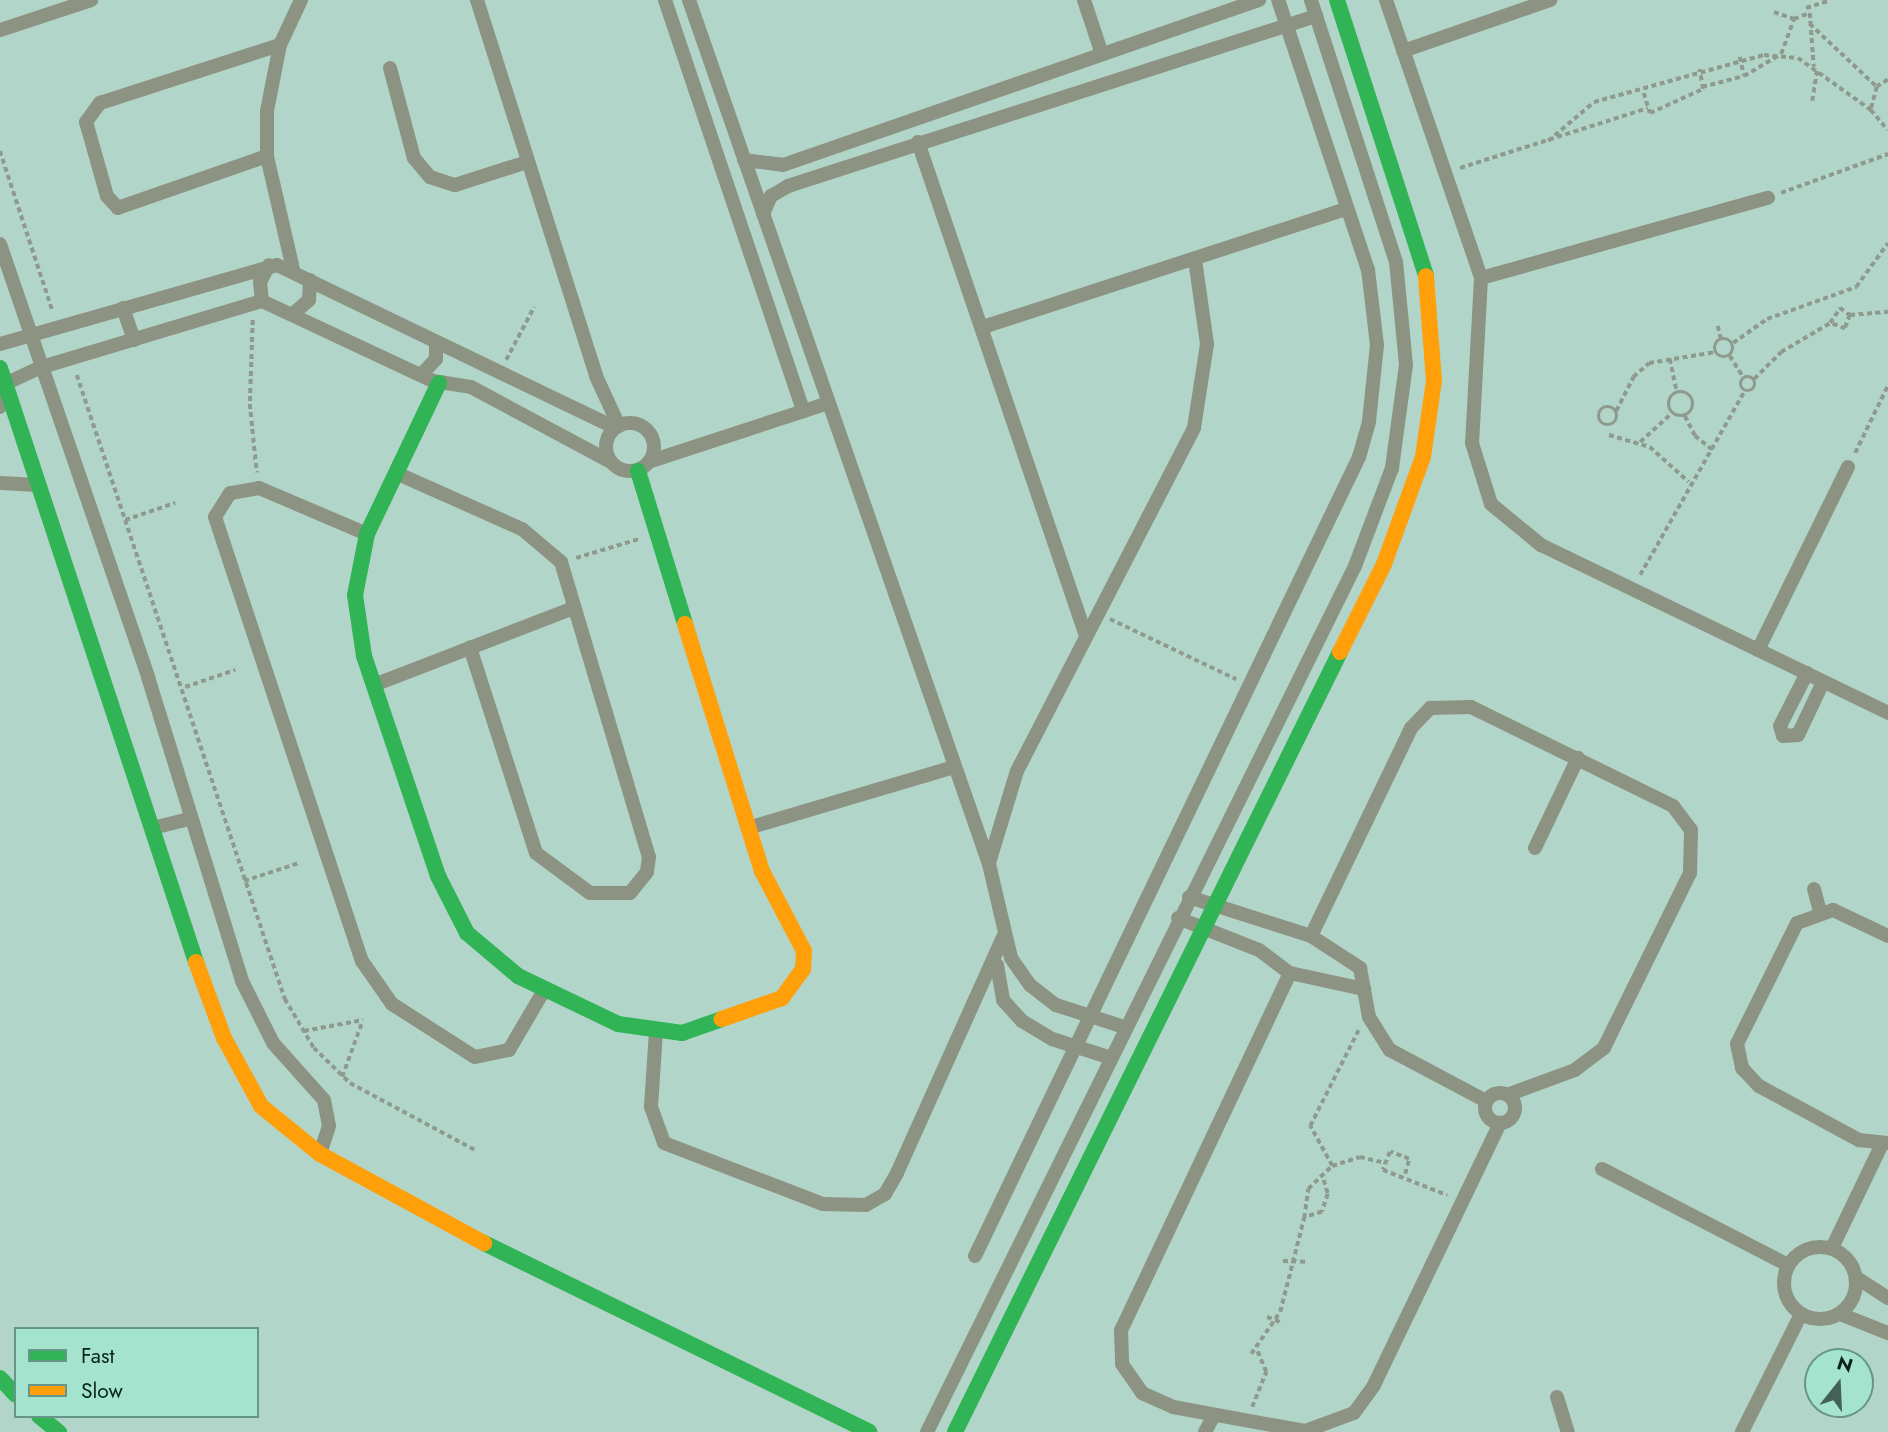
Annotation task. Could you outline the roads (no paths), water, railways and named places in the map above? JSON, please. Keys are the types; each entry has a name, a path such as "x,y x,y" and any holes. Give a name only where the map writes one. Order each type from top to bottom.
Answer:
{"street":[{"path":"0,30 90,0"},
{"path":"293,269 268,156 267,111 280,45 301,0"},
{"path":"477,0 596,376 617,427"},
{"path":"665,0 803,411"},
{"path":"1084,0 1102,54"},
{"path":"745,163 783,165 1259,0"},
{"path":"975,1255 1359,457 1369,421 1374,307 1346,209 1278,0"},
{"path":"1311,0 1396,262 1405,331 1399,434 1356,566 1108,1057 929,1427 952,1432 971,1398 1216,907 1399,529 1430,419 1434,343 1425,267 1338,0"},
{"path":"1386,0 1481,278 1472,443 1491,504 1532,539 1888,713"},
{"path":"1403,51 1550,0"},
{"path":"672,19 691,6 825,404 989,864 1003,937 1030,985 1088,1020 1124,1027"},
{"path":"763,214 779,190 918,142 1316,16"},
{"path":"268,156 118,208 107,196 86,122 100,103 280,45"},
{"path":"390,68 414,159 430,177 454,185 527,162"},
{"path":"918,142 1085,633"},
{"path":"722,173 736,176 745,163"},
{"path":"1481,278 1768,198"},
{"path":"983,327 1346,209"},
{"path":"0,244 190,819 258,1013 294,1071 324,1100 329,1126 320,1154"},
{"path":"989,864 1009,789 1085,633 1194,428 1207,344 1195,260"},
{"path":"259,300 260,282 269,265"},
{"path":"0,344 269,265 293,269 436,344 617,427 636,424 649,432 655,446 645,466 657,533 768,888 804,951 803,969 782,998 707,1028 656,1031 618,1024 543,992 490,957 449,904 374,685 355,595 368,534 439,383"},
{"path":"294,313 309,300 310,280"},
{"path":"0,407 7,383 42,367 259,300 294,313 439,383 471,387 611,462 645,466 825,404"},
{"path":"123,308 134,340"},
{"path":"421,375 436,359 436,344"},
{"path":"471,387 469,371 477,363"},
{"path":"0,368 153,828 240,1074 279,1124 320,1154 566,1287 869,1432"},
{"path":"611,462 606,446 617,427"},
{"path":"1758,650 1848,467"},
{"path":"396,473 522,528 561,562 649,857 647,872 630,893 590,892 536,853 470,647"},
{"path":"0,483 38,485"},
{"path":"368,534 259,488 230,493 220,503 216,532 369,977 392,1004 464,1051 488,1058 509,1050 543,992"},
{"path":"374,685 575,608"},
{"path":"1807,673 1780,726 1783,736 1798,735 1824,682"},
{"path":"1189,897 1311,936 1364,972 1369,1017 1401,1058 1486,1101 1586,1065 1604,1048 1694,859 1690,830 1674,807 1471,707 1430,708 1411,728 1311,936"},
{"path":"1535,848 1578,758"},
{"path":"748,828 954,767"},
{"path":"153,828 190,819"},
{"path":"1814,889 1820,911"},
{"path":"1832,1248 1885,1144 1859,1140 1759,1086 1738,1056 1740,1032 1789,933 1820,911 1846,913 1888,936"},
{"path":"1178,918 1259,950 1290,973 1364,989"},
{"path":"656,1031 651,1107 664,1143 823,1204 866,1205 885,1194 897,1173 998,957 1003,937"},
{"path":"998,957 998,986 1011,1012 1042,1034 1108,1057"},
{"path":"1290,973 1121,1330 1122,1364 1142,1393 1248,1427 1305,1431 1354,1413 1374,1385 1500,1123 1514,1112 1507,1095"},
{"path":"1486,1101 1486,1116 1500,1123"},
{"path":"1602,1169 1788,1265"},
{"path":"1888,1298 1857,1278 1849,1260 1832,1248 1812,1247 1788,1265 1786,1297 1801,1314 1816,1319 1840,1314 1888,1333"},
{"path":"1840,1314 1853,1298 1857,1278"},
{"path":"1742,1432 1801,1314"},
{"path":"0,1378 14,1393"},
{"path":"947,1387 960,1399 971,1398"},
{"path":"1557,1396 1568,1432"},
{"path":"1205,1432 1214,1415"},
{"path":"42,1418 59,1432"}]}
